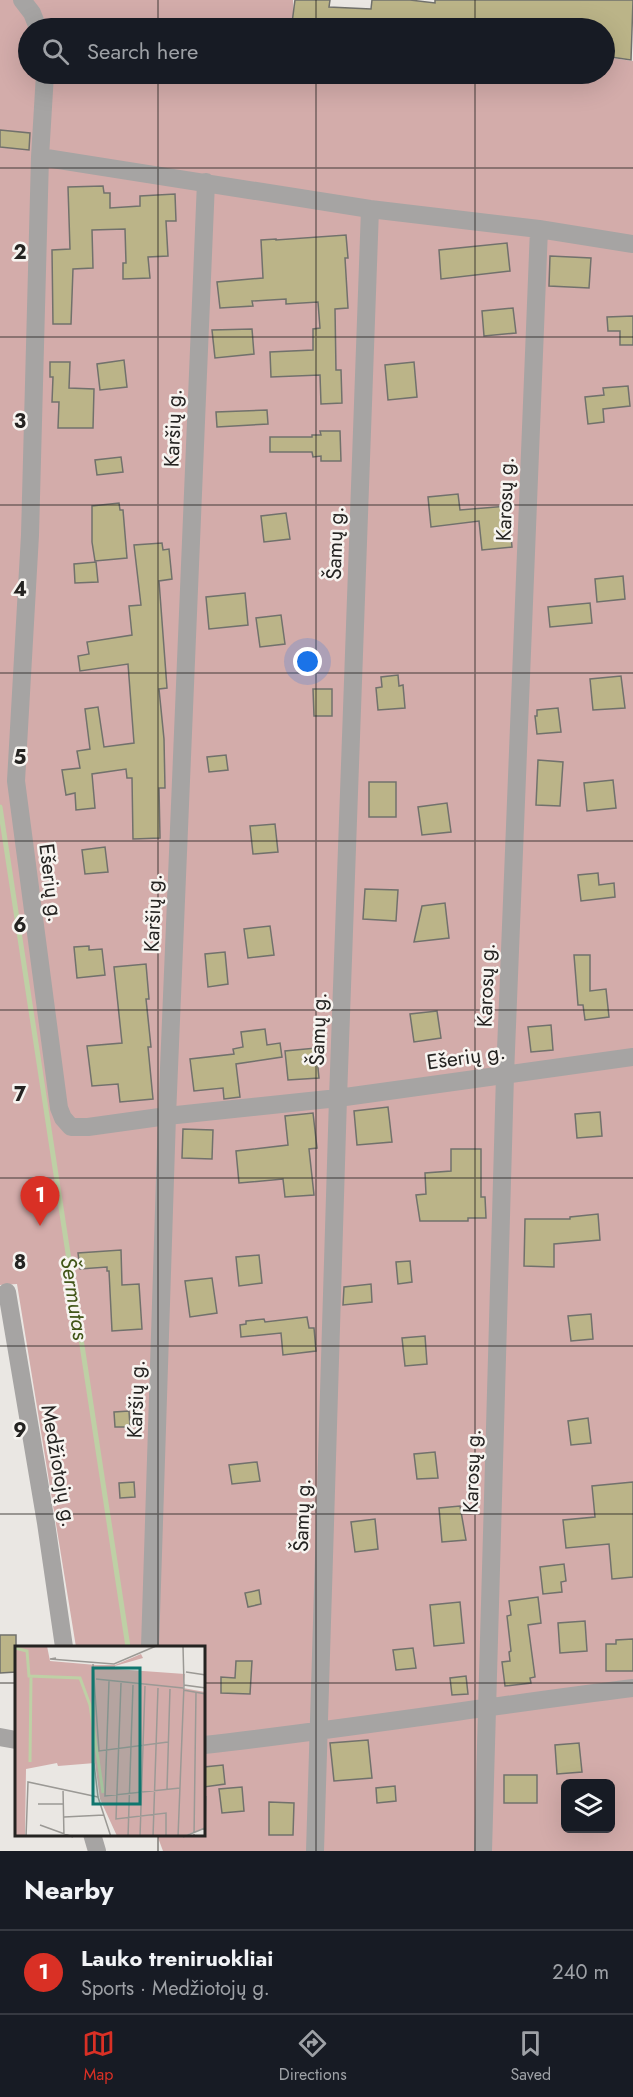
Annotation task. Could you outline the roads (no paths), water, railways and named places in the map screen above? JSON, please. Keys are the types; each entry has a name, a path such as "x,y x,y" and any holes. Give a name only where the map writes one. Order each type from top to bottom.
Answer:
{"street":[{"path":"22,0 34,18"},
{"name":"Ešerių g.","path":"44,84 40,157 30,535 16,781 50,1050 59,1108 63,1118 71,1127 88,1127 167,1116 338,1098 633,1057"},
{"path":"40,157 370,209 539,229 633,244"},
{"name":"Karšių g.","path":"150,1646 167,1116 206,182"},
{"name":"Šamų g.","path":"315,1851 338,1098 370,209"},
{"name":"Karosų g.","path":"483,1851 505,1075 539,229"},
{"name":"Medžiotojų g.","path":"7,1293 46,1523 64,1646"},
{"path":"206,1745 318,1732 633,1688"},
{"path":"0,1737 15,1740"},
{"path":"93,1836 97,1851"}],"waterway":[{"name":"Šermutas","path":"0,807 128,1646"}],"place":[{"name":"Lauko treniruokliai","path":"40,1226"}]}
